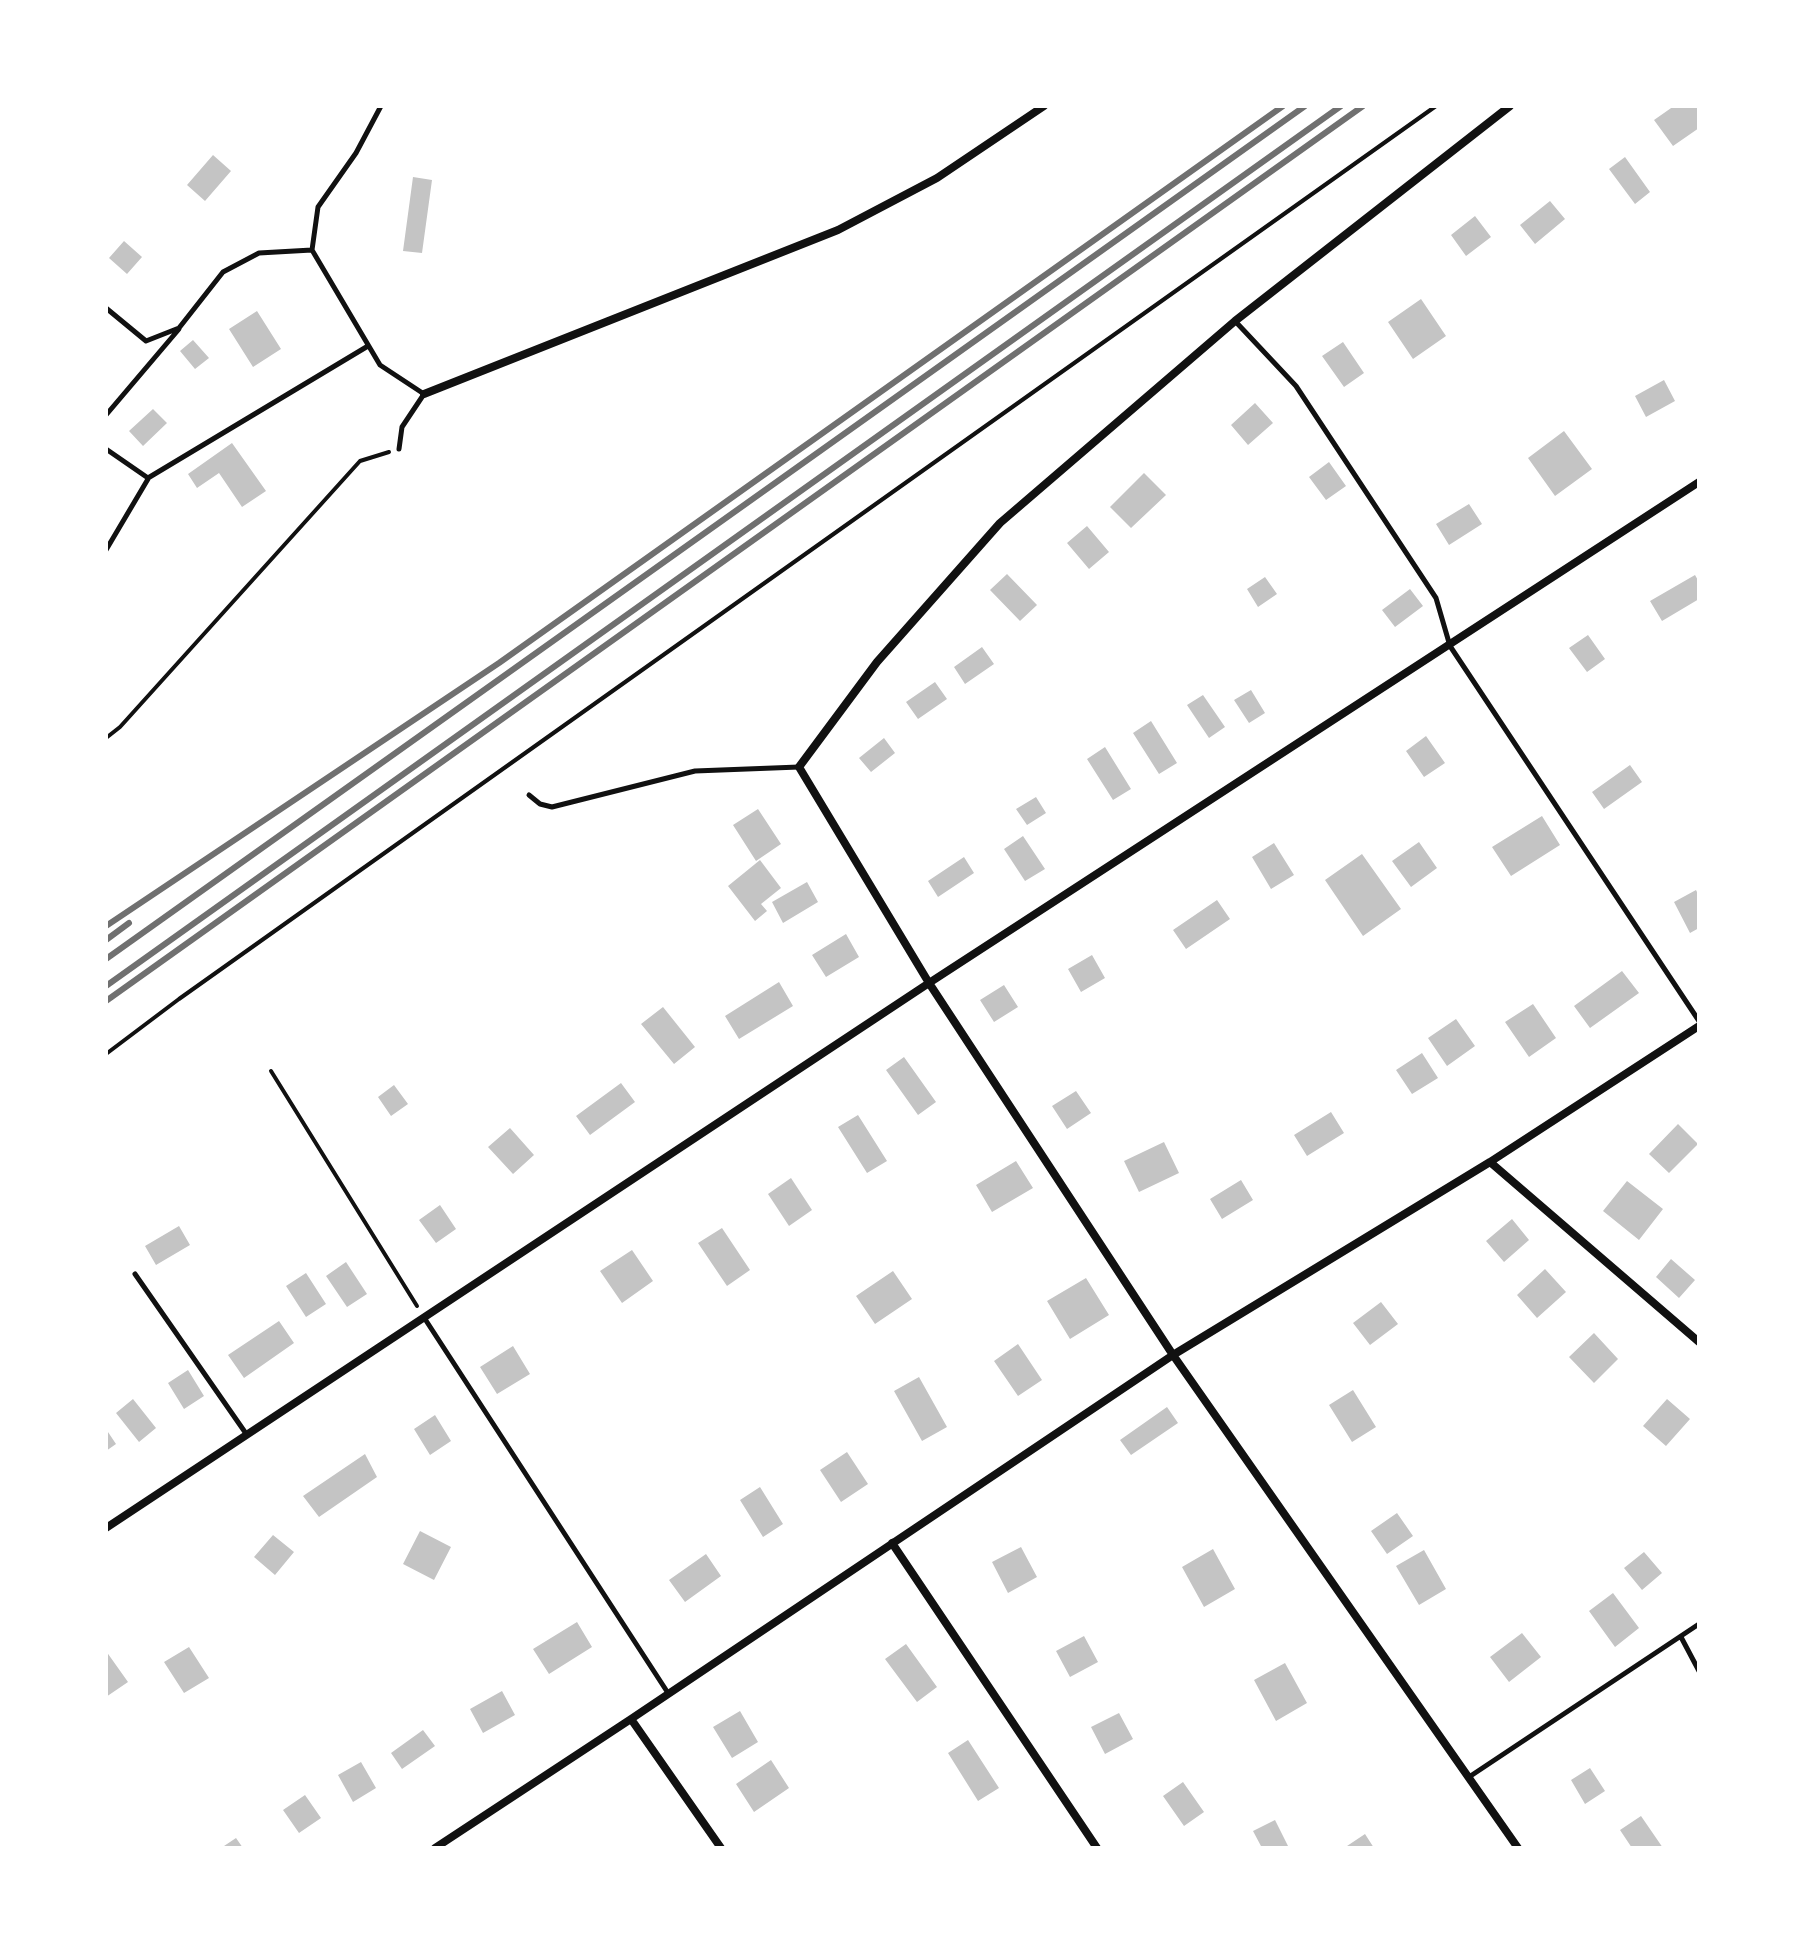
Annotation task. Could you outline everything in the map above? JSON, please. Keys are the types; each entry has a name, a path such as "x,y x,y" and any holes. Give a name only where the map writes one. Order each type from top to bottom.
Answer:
{"street":[{"path":"424,394 838,230 937,178 1044,106"},
{"path":"1510,106 1235,321 1000,523 877,662 799,767 929,983 1173,1355 1518,1848"},
{"path":"106,1528 929,983 1699,482"},
{"path":"435,1848 1173,1355 1490,1162 1699,1024"},
{"path":"1490,1162 1699,1342"},
{"path":"892,1543 1097,1848"},
{"path":"631,1719 721,1848"}],"lane":[{"path":"381,106 356,153 318,207 312,250 380,365 424,394 402,427 399,449"},
{"path":"106,415 223,272 259,253 312,250"},
{"path":"106,308 146,341 179,328"},
{"path":"1235,321 1305,399 1436,598 1450,646 1699,1024"},
{"path":"106,550 148,478 368,346"},
{"path":"106,449 148,478"},
{"path":"529,795 540,804 552,807 695,771 799,767"},
{"path":"135,1274 247,1436"},
{"path":"425,1319 668,1693"},
{"path":"1469,1777 1699,1624"},
{"path":"1681,1637 1699,1671"}],"path":[{"path":"106,1054 179,999 1436,106"},
{"path":"106,738 120,727 360,461 399,449"},
{"path":"271,1071 425,1319"}],"building":[{"path":"1674,106 1697,106 1699,128 1673,146 1654,120"},
{"path":"213,155 231,171 205,201 187,185"},
{"path":"1625,157 1650,192 1635,204 1609,169"},
{"path":"413,177 432,180 422,253 403,251"},
{"path":"1550,201 1565,219 1535,244 1520,225"},
{"path":"1475,216 1491,237 1466,256 1451,235"},
{"path":"124,241 142,257 127,274 109,258"},
{"path":"1421,299 1446,336 1413,359 1388,322"},
{"path":"257,311 281,349 253,367 229,329"},
{"path":"193,340 209,358 195,369 180,351"},
{"path":"1343,342 1364,373 1344,387 1322,356"},
{"path":"1664,380 1675,401 1646,417 1635,396"},
{"path":"1255,403 1273,423 1248,445 1231,425"},
{"path":"153,409 167,423 143,446 129,431"},
{"path":"1564,431 1592,469 1555,496 1528,458"},
{"path":"232,443 266,491 242,507 219,473 197,488 188,474"},
{"path":"1329,462 1346,486 1326,500 1309,477"},
{"path":"1144,473 1166,495 1131,528 1110,507"},
{"path":"1469,504 1482,524 1449,545 1436,524"},
{"path":"1087,526 1109,552 1089,569 1067,543"},
{"path":"1007,574 1037,605 1020,621 990,590"},
{"path":"1695,575 1699,582 1699,599 1662,621 1650,601"},
{"path":"1265,577 1277,594 1258,607 1247,589"},
{"path":"1410,589 1423,606 1395,627 1382,610"},
{"path":"1588,635 1605,659 1587,672 1569,648"},
{"path":"982,647 994,664 965,684 954,667"},
{"path":"935,682 947,699 918,719 906,702"},
{"path":"1251,690 1265,713 1249,723 1234,700"},
{"path":"1203,695 1225,727 1209,738 1187,705"},
{"path":"1151,721 1177,763 1159,774 1133,733"},
{"path":"1426,736 1445,763 1424,777 1406,751"},
{"path":"884,738 895,753 871,772 859,758"},
{"path":"1105,747 1131,789 1113,800 1087,759"},
{"path":"1630,765 1642,782 1604,809 1592,792"},
{"path":"1036,797 1046,813 1027,825 1016,809"},
{"path":"758,809 781,844 756,861 733,825"},
{"path":"1542,816 1560,845 1511,876 1492,847"},
{"path":"1023,836 1045,869 1025,881 1004,849"},
{"path":"1419,842 1437,868 1411,887 1392,861"},
{"path":"1274,843 1294,875 1271,889 1252,857"},
{"path":"1362,854 1401,909 1363,936 1325,880"},
{"path":"964,857 974,873 938,897 928,881"},
{"path":"760,860 781,888 761,904 767,911 755,921 728,886"},
{"path":"807,882 818,902 783,923 772,902"},
{"path":"1696,890 1699,896 1699,928 1690,933 1674,902"},
{"path":"1217,900 1230,919 1186,949 1173,930"},
{"path":"846,934 859,957 826,977 812,955"},
{"path":"1092,955 1105,978 1081,992 1068,969"},
{"path":"1622,971 1639,993 1590,1028 1574,1006"},
{"path":"779,982 793,1006 739,1039 725,1016"},
{"path":"1004,985 1018,1007 994,1022 980,1000"},
{"path":"1533,1004 1556,1038 1529,1057 1505,1022"},
{"path":"663,1007 695,1047 674,1064 641,1024"},
{"path":"1456,1019 1475,1046 1447,1066 1428,1038"},
{"path":"1422,1053 1438,1078 1412,1094 1396,1070"},
{"path":"904,1057 936,1102 918,1115 886,1070"},
{"path":"621,1083 635,1102 590,1135 576,1116"},
{"path":"394,1085 408,1104 391,1116 378,1097"},
{"path":"1076,1091 1091,1113 1067,1129 1052,1106"},
{"path":"1331,1112 1344,1133 1307,1156 1294,1135"},
{"path":"858,1115 887,1161 867,1173 838,1127"},
{"path":"1678,1124 1698,1144 1669,1173 1649,1154"},
{"path":"510,1128 534,1155 513,1174 488,1147"},
{"path":"1164,1142 1179,1173 1139,1192 1124,1161"},
{"path":"1016,1161 1033,1188 992,1212 976,1185"},
{"path":"791,1178 812,1210 789,1226 768,1194"},
{"path":"1241,1180 1253,1200 1222,1219 1210,1199"},
{"path":"1627,1181 1663,1209 1639,1240 1603,1211"},
{"path":"440,1205 456,1229 436,1243 419,1220"},
{"path":"1512,1219 1529,1240 1504,1262 1486,1241"},
{"path":"179,1226 190,1245 156,1265 145,1246"},
{"path":"722,1228 750,1270 727,1286 698,1243"},
{"path":"632,1250 653,1281 622,1303 600,1271"},
{"path":"1671,1259 1695,1280 1679,1298 1656,1277"},
{"path":"346,1262 367,1294 347,1307 326,1276"},
{"path":"1545,1269 1566,1292 1537,1318 1517,1295"},
{"path":"893,1271 912,1299 875,1324 856,1296"},
{"path":"306,1273 326,1304 306,1317 286,1286"},
{"path":"1086,1278 1109,1315 1070,1339 1047,1301"},
{"path":"1381,1302 1398,1324 1370,1345 1353,1323"},
{"path":"279,1321 294,1343 244,1378 228,1355"},
{"path":"1594,1333 1618,1359 1594,1383 1569,1357"},
{"path":"1018,1344 1042,1380 1018,1396 994,1361"},
{"path":"513,1346 530,1374 497,1394 480,1367"},
{"path":"188,1370 204,1396 184,1409 168,1383"},
{"path":"919,1377 947,1427 922,1441 894,1391"},
{"path":"1353,1390 1376,1427 1352,1442 1329,1405"},
{"path":"133,1399 156,1428 139,1442 116,1413"},
{"path":"1667,1399 1690,1419 1666,1446 1643,1426"},
{"path":"1167,1407 1178,1423 1131,1455 1120,1440"},
{"path":"435,1415 451,1441 430,1455 414,1429"},
{"path":"106,1429 116,1444 106,1451"},
{"path":"847,1452 868,1484 841,1502 820,1470"},
{"path":"365,1454 377,1477 319,1517 303,1496"},
{"path":"760,1487 783,1524 763,1537 740,1500"},
{"path":"1397,1513 1413,1536 1387,1554 1371,1531"},
{"path":"420,1531 451,1547 434,1580 403,1564"},
{"path":"273,1535 294,1552 275,1575 254,1557"},
{"path":"1021,1547 1037,1577 1008,1593 992,1562"},
{"path":"1213,1549 1235,1589 1204,1607 1182,1567"},
{"path":"1424,1550 1446,1589 1419,1605 1396,1566"},
{"path":"1644,1552 1662,1573 1642,1590 1624,1568"},
{"path":"706,1554 721,1576 685,1602 669,1580"},
{"path":"1613,1593 1639,1628 1615,1647 1589,1611"},
{"path":"577,1622 592,1647 549,1674 533,1649"},
{"path":"1522,1633 1541,1657 1509,1682 1490,1657"},
{"path":"1084,1636 1098,1662 1070,1677 1056,1651"},
{"path":"906,1644 937,1687 917,1702 885,1659"},
{"path":"189,1647 209,1678 184,1693 164,1662"},
{"path":"106,1651 128,1682 106,1697"},
{"path":"1285,1663 1307,1703 1276,1721 1254,1680"},
{"path":"502,1691 515,1715 483,1733 470,1709"},
{"path":"740,1711 758,1742 732,1758 713,1727"},
{"path":"1119,1713 1133,1739 1105,1754 1091,1727"},
{"path":"423,1730 435,1746 402,1769 391,1753"},
{"path":"968,1740 999,1788 978,1801 948,1753"},
{"path":"771,1760 789,1788 754,1812 736,1784"},
{"path":"361,1762 376,1788 353,1802 338,1775"},
{"path":"1590,1768 1605,1791 1585,1804 1571,1780"},
{"path":"1183,1782 1204,1812 1184,1826 1163,1796"},
{"path":"305,1795 321,1818 299,1833 283,1810"},
{"path":"1641,1816 1663,1848 1632,1848 1620,1830"},
{"path":"1275,1820 1289,1848 1262,1848 1253,1831"},
{"path":"1365,1834 1374,1848 1344,1848"},
{"path":"236,1838 243,1848 221,1848"}],"railway":[{"path":"106,926 499,663 1283,106"},
{"path":"106,959 1305,106"},
{"path":"106,986 1341,106"},
{"path":"106,1001 1363,106"},
{"path":"106,940 129,923"}]}
